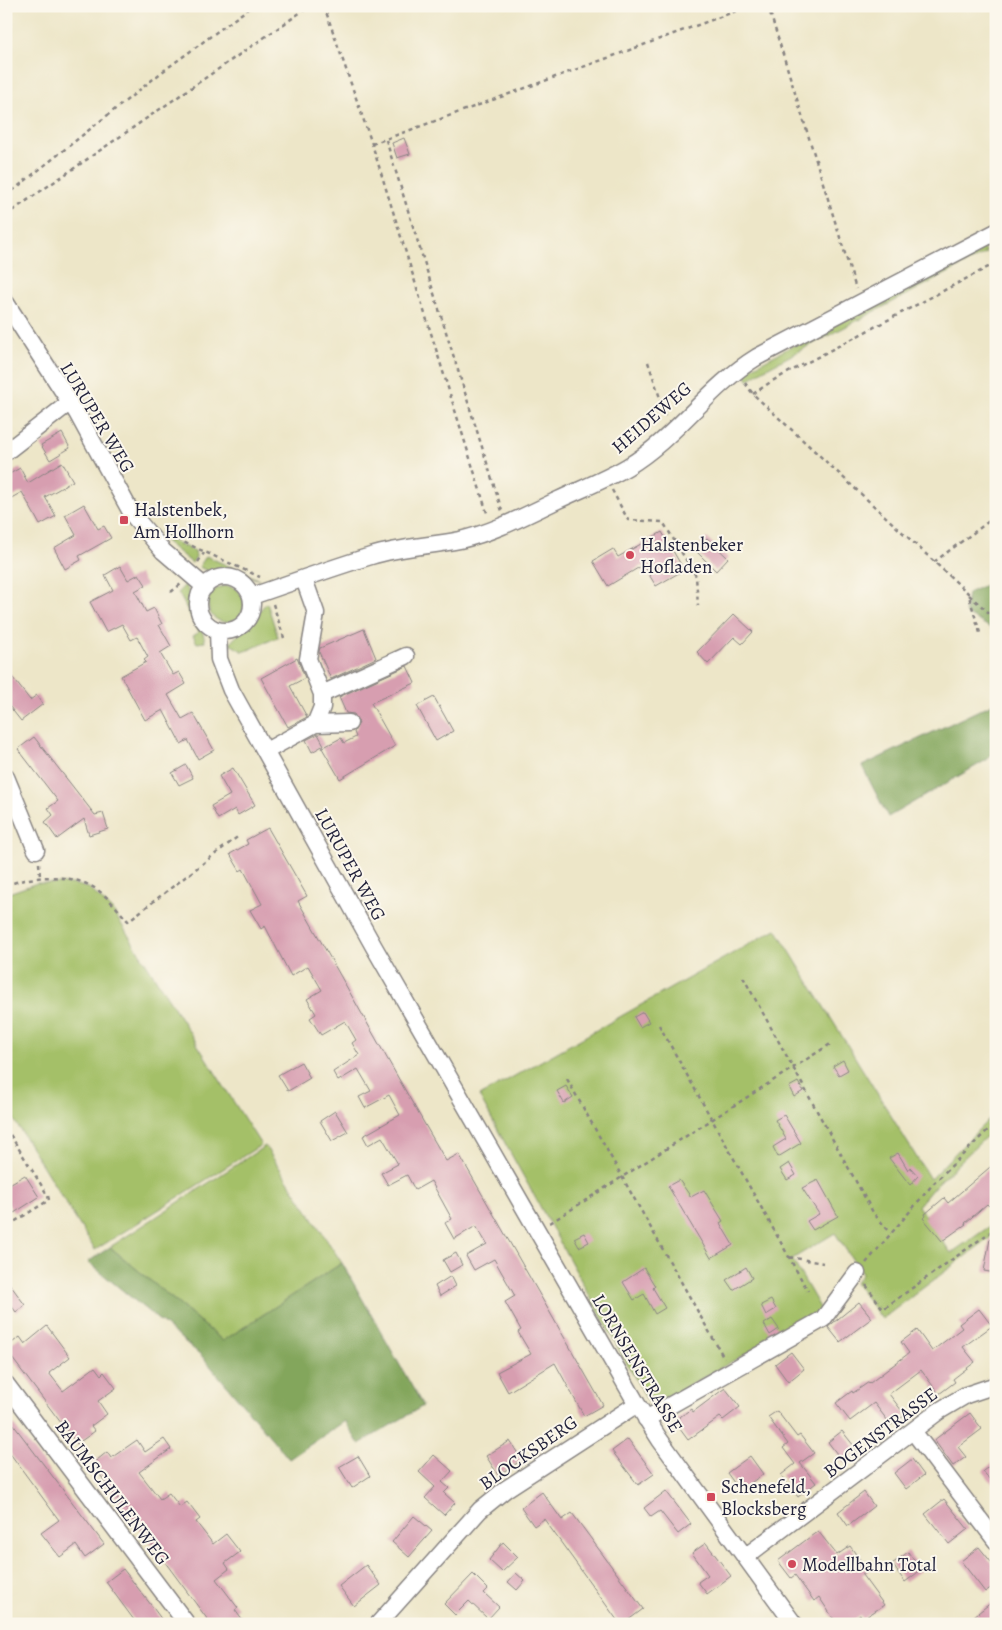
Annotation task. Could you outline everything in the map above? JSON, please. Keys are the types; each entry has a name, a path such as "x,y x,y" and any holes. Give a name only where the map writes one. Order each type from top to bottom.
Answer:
{"street":[{"name":"HEIDEWEG","path":"252,596 380,554 459,540 499,528 605,478 628,466 675,427 737,369 996,232"},
{"name":"LURUPER WEG","path":"6,303 69,402 129,509 140,525 163,551 205,587"},
{"path":"6,452 69,402"},
{"path":"222,577 232,577 248,588 252,596 250,615 236,629 227,632 209,627 198,611 198,602 205,587 222,577"},
{"path":"304,579 316,614 308,659 322,694 322,708 315,724"},
{"name":"LURUPER WEG","path":"218,631 217,651 223,672 371,941 469,1109"},
{"path":"322,694 406,656"},
{"path":"266,751 315,724 349,723"},
{"path":"8,787 36,850"},
{"name":"LORNSENSTRASSE","path":"469,1109 646,1419 794,1624"},
{"path":"646,1419 823,1319 857,1273"},
{"name":"BAUMSCHULENWEG","path":"6,1384 187,1624"},
{"name":"BOGENSTRASSE","path":"745,1557 952,1403 983,1388 996,1385"},
{"name":"BLOCKSBERG","path":"378,1624 480,1510 536,1467 637,1404"},
{"path":"913,1431 996,1541"}],"path":[{"path":"6,196 162,72 252,6"},
{"path":"6,215 310,6"},
{"path":"324,6 372,144 499,528"},
{"path":"372,144 750,6"},
{"path":"768,6 861,303"},
{"path":"386,140 499,528"},
{"path":"753,394 772,381 996,263"},
{"path":"648,362 665,414 675,427"},
{"path":"737,369 753,394 980,607 996,619"},
{"path":"605,478 628,520 663,522 696,576 698,606"},
{"path":"934,562 996,516"},
{"path":"164,531 204,553 264,579"},
{"path":"196,566 204,553"},
{"path":"171,592 182,583"},
{"path":"968,594 980,633"},
{"path":"272,600 284,638"},
{"path":"6,886 40,877 78,881 98,890 128,921 240,835"},
{"path":"743,977 874,1214 891,1233"},
{"path":"659,1025 808,1291"},
{"path":"547,1225 832,1044"},
{"path":"567,1079 731,1370"},
{"path":"996,1122 934,1183 857,1273 883,1309 996,1228"},
{"path":"6,1128 48,1196 48,1200 6,1227"},
{"path":"789,1258 823,1263"}],"green space":[{"path":"979,247 984,249 986,253 763,370 748,380 745,371"},
{"path":"163,537 195,551 196,557 192,563 161,538"},
{"path":"206,556 260,580 230,570 208,571 199,567"},
{"path":"996,580 996,631 965,613 968,593"},
{"path":"185,585 190,595 192,612 205,642 197,643 193,636 199,632 178,592"},
{"path":"226,586 238,592 244,604 238,616 226,622 214,616 208,604 214,592"},
{"path":"267,603 278,637 246,651 242,651 230,644 234,638 250,625"},
{"path":"996,702 996,747 988,759 888,817 862,766"},
{"path":"37,883 73,884 89,888 113,911 261,1145 95,1250 6,1107 6,894"},
{"path":"776,929 930,1179 996,1112 996,1127 935,1186 918,1206 951,1253 996,1222 996,1233 882,1319 855,1283 862,1274 835,1233 792,1259 822,1311 651,1407 479,1096"},
{"path":"265,1146 342,1263 223,1341 110,1247"},
{"path":"110,1247 223,1341 342,1263 423,1406 359,1444 345,1421 289,1459 201,1355 88,1262"}],"building":[{"path":"404,138 410,154 397,158 392,143"},
{"path":"62,433 70,448 50,460 41,445"},
{"path":"62,462 73,481 45,497 56,516 40,525 22,492 6,501 6,476 20,468 28,483"},
{"path":"84,504 98,529 104,526 111,538 79,556 81,560 65,569 54,548 76,535 65,515"},
{"path":"662,532 684,570 656,586 643,565 608,586 593,561 613,549 618,557"},
{"path":"707,538 728,558 716,571 695,550"},
{"path":"120,566 128,580 139,574 146,585 135,591 146,612 154,608 162,624 159,625 171,646 160,653 173,675 179,672 186,684 168,695 182,719 193,713 214,750 198,759 188,740 181,744 163,710 145,720 121,676 146,662 144,660 148,657 137,637 131,640 122,624 106,632 90,602 113,590 105,575"},
{"path":"734,614 753,632 742,644 734,637 708,664 697,652"},
{"path":"364,629 376,658 331,679 319,652 320,648"},
{"path":"297,658 305,678 290,686 307,717 288,727 261,678"},
{"path":"407,666 415,683 371,703 395,746 340,779 322,748 341,738 344,743 356,737 354,732 359,723 354,714 346,713 339,697"},
{"path":"6,669 30,700 37,695 43,704 21,721 6,702"},
{"path":"434,697 453,731 436,741 417,706"},
{"path":"318,734 324,745 312,752 306,740"},
{"path":"34,737 95,815 103,813 108,829 89,835 84,819 57,839 45,822 53,815 48,808 58,801 18,749"},
{"path":"186,765 193,778 179,785 172,773"},
{"path":"233,768 255,805 238,815 235,809 218,819 211,806 230,795 219,776"},
{"path":"268,828 307,896 298,901 446,1161 459,1154 603,1405 584,1416 555,1363 508,1392 497,1372 531,1354 518,1332 521,1330 505,1302 515,1296 494,1259 474,1270 466,1256 487,1244 476,1226 454,1239 445,1223 452,1219 431,1181 415,1190 407,1175 388,1185 381,1173 398,1164 382,1137 368,1145 363,1136 400,1115 389,1095 365,1108 359,1097 371,1091 358,1069 338,1081 333,1072 359,1055 352,1043 356,1040 345,1021 321,1035 310,1018 316,1014 307,999 322,990 308,966 291,976 265,926 261,929 250,910 262,904 243,869 240,871 230,854 248,844 246,840"},
{"path":"643,1012 649,1022 640,1027 634,1017"},
{"path":"843,1060 848,1070 839,1075 833,1066"},
{"path":"301,1062 310,1078 288,1091 278,1075"},
{"path":"798,1082 803,1091 794,1097 789,1087"},
{"path":"566,1086 573,1097 564,1103 557,1091"},
{"path":"335,1111 348,1132 332,1141 320,1121"},
{"path":"784,1115 801,1143 778,1157 773,1147 786,1139 775,1120"},
{"path":"898,1153 908,1170 910,1167 918,1176 910,1185 889,1158"},
{"path":"996,1162 996,1200 989,1206 987,1204 966,1224 942,1241 923,1218 926,1216 925,1214 944,1198 948,1203"},
{"path":"789,1163 796,1175 787,1180 780,1169"},
{"path":"25,1175 39,1197 14,1213 6,1201 6,1186"},
{"path":"679,1180 691,1197 704,1190 723,1221 720,1223 733,1245 711,1258 668,1186"},
{"path":"818,1180 838,1216 813,1230 807,1221 819,1214 802,1188"},
{"path":"584,1233 589,1242 579,1247 574,1238"},
{"path":"990,1239 996,1239 996,1273 984,1271"},
{"path":"456,1253 462,1265 450,1272 443,1260"},
{"path":"746,1267 752,1278 733,1290 726,1280"},
{"path":"644,1268 665,1308 655,1314 644,1294 634,1300 623,1282"},
{"path":"451,1276 456,1286 440,1296 435,1286"},
{"path":"6,1279 25,1305 16,1312 6,1299"},
{"path":"771,1300 776,1309 766,1315 761,1305"},
{"path":"859,1302 872,1318 840,1342 828,1327"},
{"path":"979,1309 992,1326 963,1347 975,1362 953,1379 955,1382 939,1394 921,1370 889,1394 905,1415 891,1425 874,1403 850,1421 836,1403 852,1391 853,1393 870,1383 909,1353 901,1342 917,1330 932,1351 962,1328 959,1324"},
{"path":"772,1319 779,1329 770,1335 764,1324"},
{"path":"47,1326 70,1357 49,1373 63,1391 95,1367 101,1375 104,1372 116,1388 98,1401 107,1414 91,1426 95,1431 77,1444 6,1350 6,1347 20,1337 25,1344"},
{"path":"791,1352 804,1369 788,1382 775,1364"},
{"path":"725,1388 740,1407 723,1420 720,1417 688,1440 674,1421 691,1409 693,1412"},
{"path":"777,1411 797,1437 800,1435 814,1453 800,1463 816,1483 798,1497 781,1475 795,1464 783,1448 788,1444 768,1417"},
{"path":"970,1413 982,1429 958,1447 966,1457 953,1466 934,1440"},
{"path":"6,1415 104,1544 85,1558 76,1545 60,1557 41,1533 59,1520 6,1448"},
{"path":"842,1431 858,1451 843,1462 828,1442"},
{"path":"164,1439 171,1449 139,1472 160,1499 169,1493 180,1507 187,1502 200,1519 196,1522 213,1544 226,1534 240,1552 225,1563 229,1569 216,1579 238,1608 235,1610 245,1624 211,1624 92,1464 107,1452 111,1458 137,1440 145,1452"},
{"path":"628,1439 654,1474 638,1485 612,1451"},
{"path":"510,1441 522,1460 498,1475 486,1456"},
{"path":"434,1455 452,1471 442,1482 449,1488 444,1493 455,1503 444,1515 425,1498 435,1487 419,1472"},
{"path":"358,1456 370,1476 352,1488 339,1467"},
{"path":"750,1456 763,1474 740,1491 727,1473"},
{"path":"912,1459 924,1475 906,1489 894,1473"},
{"path":"996,1461 996,1488 983,1471"},
{"path":"666,1491 691,1524 678,1534 660,1511 651,1517 644,1508"},
{"path":"542,1492 562,1520 572,1513 643,1609 623,1624 620,1624 544,1519 534,1526 521,1508"},
{"path":"864,1492 874,1506 848,1526 838,1512"},
{"path":"944,1499 968,1529 949,1544 925,1514"},
{"path":"414,1516 432,1531 409,1557 392,1542"},
{"path":"818,1531 837,1555 850,1546 868,1571 862,1575 884,1605 863,1619 860,1615 848,1624 837,1624 819,1597 814,1601 795,1575 791,1578 778,1561"},
{"path":"503,1542 518,1557 502,1572 489,1560"},
{"path":"706,1543 731,1576 707,1594 698,1582 708,1575 692,1553"},
{"path":"979,1547 996,1568 996,1584 985,1592 961,1561"},
{"path":"908,1552 921,1570 905,1582 892,1564"},
{"path":"366,1565 381,1585 354,1606 339,1586"},
{"path":"123,1569 165,1624 137,1624 106,1582"},
{"path":"516,1573 525,1581 517,1590 508,1582"},
{"path":"473,1574 488,1589 484,1593 499,1607 488,1619 469,1601 455,1615 444,1604"},
{"path":"996,1599 996,1624 980,1624 974,1616"}],"place":[{"name":"Halstenbek, Am Hollhorn","path":"124,520"},
{"name":"Halstenbeker Hofladen","path":"630,555"},
{"name":"Schenefeld, Blocksberg","path":"711,1497"},
{"name":"Modellbahn Total","path":"792,1564"}]}
